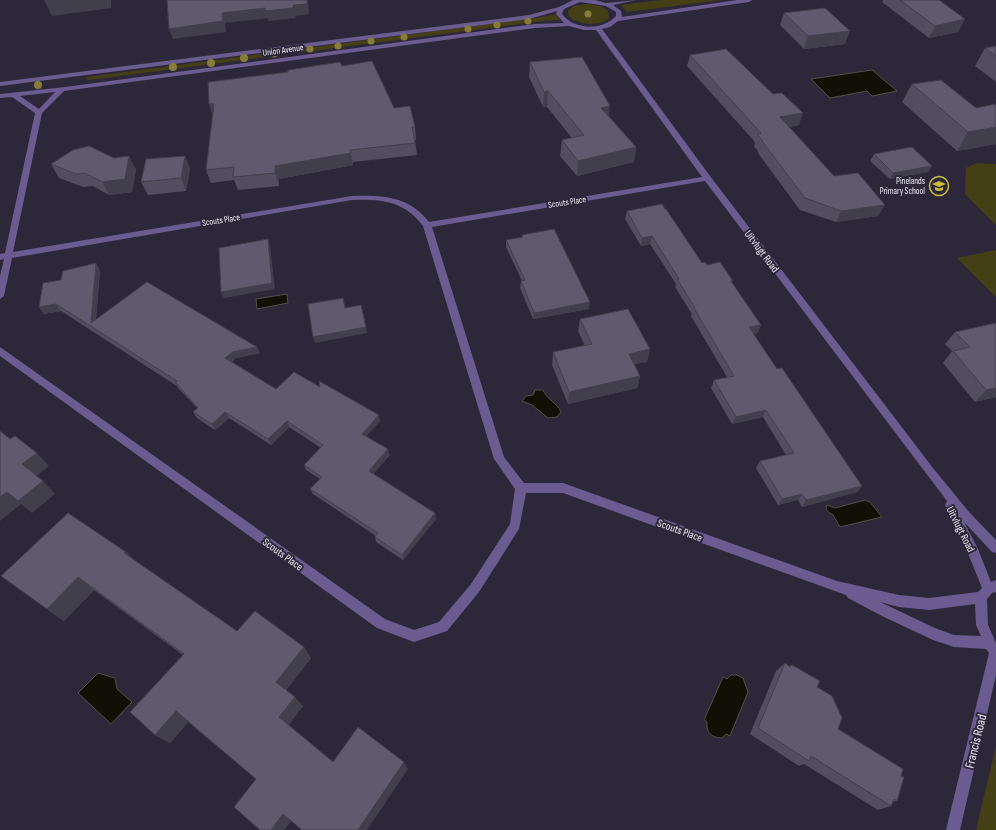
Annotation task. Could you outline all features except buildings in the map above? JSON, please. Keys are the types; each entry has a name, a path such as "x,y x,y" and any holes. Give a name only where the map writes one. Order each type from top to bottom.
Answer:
{"street":[{"path":"580,0 607,4 634,0"},
{"name":"Union Avenue","path":"0,84 529,17 560,8 580,0"},
{"path":"598,28 611,24 618,19 749,0"},
{"path":"607,4 617,11 619,15 618,19"},
{"path":"560,8 559,14 561,19 568,24"},
{"name":"Union Avenue","path":"0,96 63,89 527,27 568,24 583,28 598,28"},
{"name":"Uitvlugt Road","path":"598,28 707,178 929,471 965,515 996,548"},
{"path":"0,296 4,256 39,112 63,89 69,75"},
{"path":"16,82 13,94 39,112"},
{"name":"Scouts Place","path":"427,225 707,178"},
{"name":"Scouts Place","path":"0,351 381,624 414,636 443,627 475,588 515,525 521,488 500,459 427,225 415,210 394,202 374,197 352,198 4,256"},
{"name":"Uitvlugt Road","path":"929,471 956,515 972,549 988,591 982,625 993,649"},
{"name":"Scouts Place","path":"521,488 563,488 837,587 899,602 929,604 988,591"},
{"name":"Scouts Place","path":"837,587 933,634 954,641 993,649"},
{"name":"Francis Road","path":"953,830 993,649"}],"shaded area":[{"path":"661,0 721,0 627,12 621,5"},
{"path":"587,4 600,6 608,11 609,18 600,23 589,24 578,22 569,17 568,11 574,6"},
{"path":"556,14 560,20 89,80 85,79 87,77 543,17"},
{"path":"872,70 897,91 872,96 867,91 830,98 811,79"},
{"path":"977,163 996,164 996,225 965,194 966,168"},
{"path":"996,250 996,297 957,258"},
{"path":"287,294 288,303 257,309 256,299"},
{"path":"535,390 543,390 560,409 561,412 557,417 548,418 532,405 522,401 526,396 533,395"},
{"path":"865,500 870,502 882,517 840,527 833,515 827,511 826,508 827,505 835,508"},
{"path":"98,673 115,678 117,689 132,702 111,724 78,693"},
{"path":"731,675 737,675 743,678 748,692 730,736 726,734 722,738 718,738 710,734 707,729 707,722 704,720 723,677 727,679"},
{"path":"996,746 996,830 976,830"}],"place":[{"name":"Pinelands Primary School","path":"939,186"}]}
